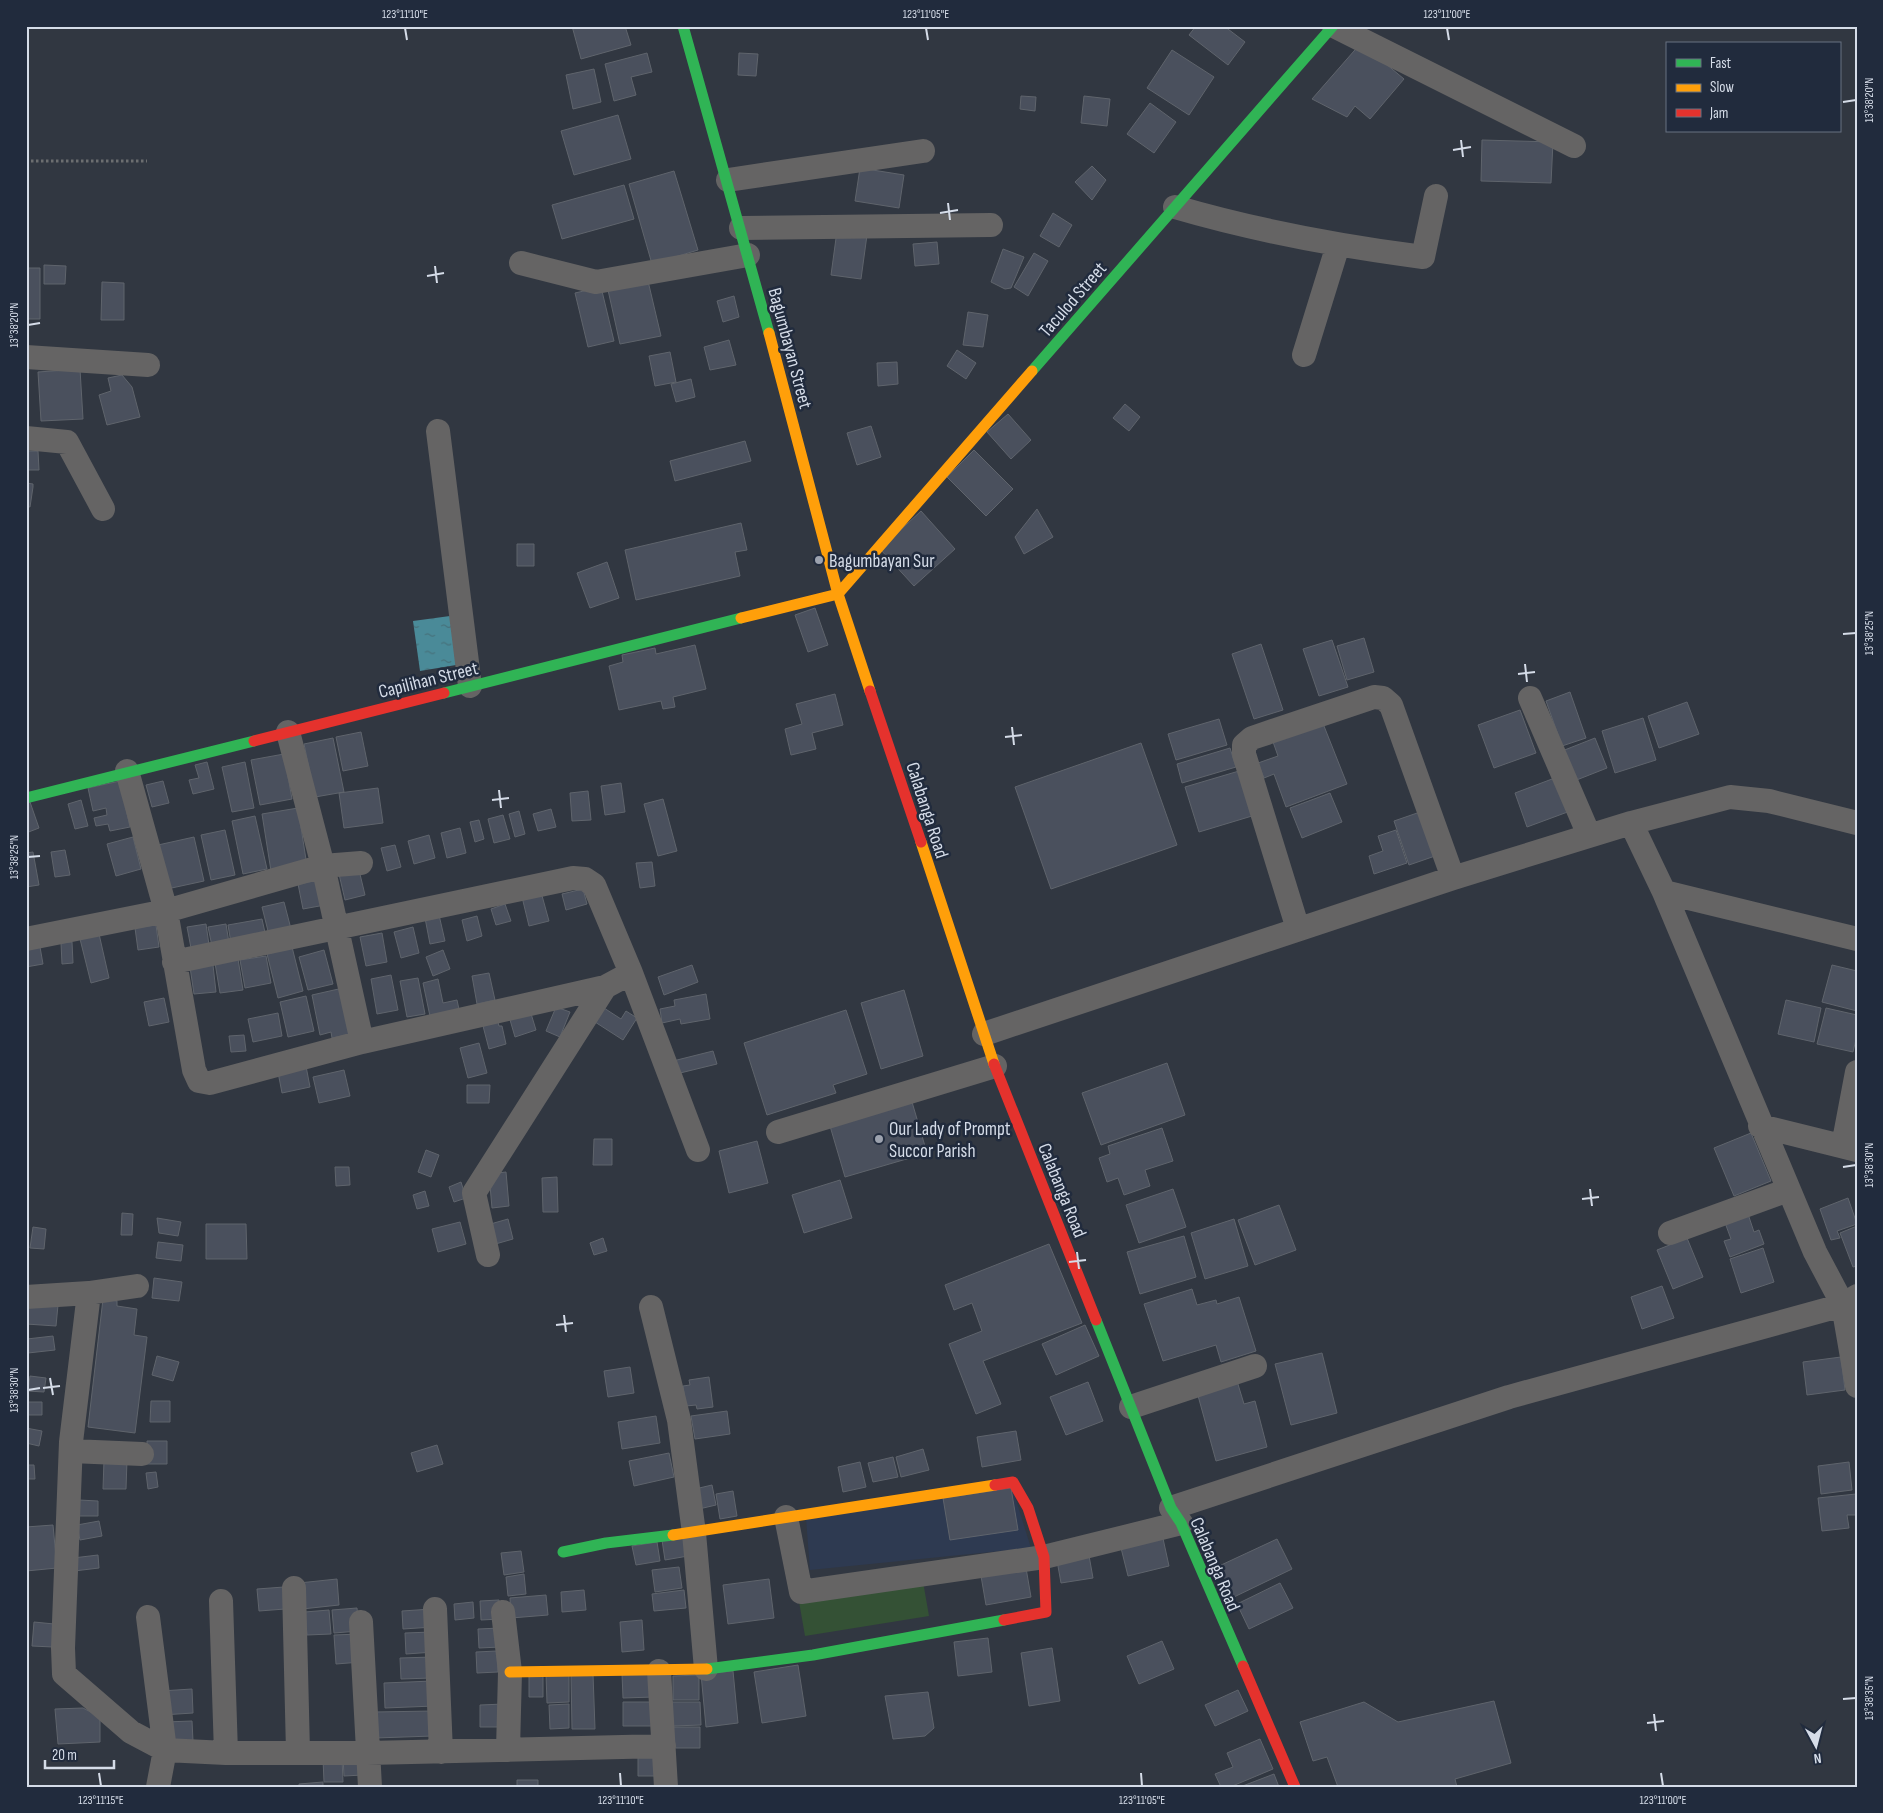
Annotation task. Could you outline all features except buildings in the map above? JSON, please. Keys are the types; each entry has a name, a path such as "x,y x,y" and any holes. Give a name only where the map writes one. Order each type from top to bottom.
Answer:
{"street":[{"name":"Bagumbayan Street","path":"683,26 728,180 838,594 866,678"},
{"path":"1333,26 1574,146"},
{"name":"Taculod Street","path":"838,594 1333,26"},
{"path":"728,180 924,151"},
{"path":"1175,207 1234,224 1338,246 1422,257 1436,196"},
{"path":"741,228 991,225"},
{"path":"1304,355 1338,246"},
{"path":"521,262 596,282 748,255"},
{"path":"26,357 148,365"},
{"path":"438,431 470,686"},
{"path":"26,438 67,442 103,509"},
{"name":"Capilihan Street","path":"26,798 838,594"},
{"name":"Calabanga Road","path":"866,678 995,1066 1176,1516 1294,1787"},
{"path":"1298,929 1244,754 1244,745 1252,738 1374,697 1383,698 1390,705 1453,878"},
{"path":"1530,698 1589,835"},
{"path":"288,732 323,866 362,1042"},
{"path":"128,771 166,911 194,1070 199,1081 210,1083 362,1042 605,987 631,973"},
{"path":"984,1034 1453,878 1632,822 1730,797 1769,801 1857,823"},
{"path":"1632,822 1664,892 1760,1126 1815,1252 1850,1300 1856,1377"},
{"path":"26,939 166,911 323,866 361,863"},
{"path":"174,962 573,878 585,879 594,885 631,973 698,1150"},
{"path":"1664,892 1857,939"},
{"path":"488,1255 474,1193 605,987"},
{"path":"778,1132 995,1066"},
{"path":"1760,1126 1850,1148 1857,1072"},
{"path":"1670,1233 1788,1190"},
{"path":"26,1297 137,1286"},
{"path":"90,1292 71,1451 63,1648 64,1674 131,1732 165,1750 226,1753 441,1752 664,1746"},
{"path":"786,1517 801,1592 1044,1557 1176,1516 1509,1397 1850,1300"},
{"path":"651,1307 679,1420 694,1533 706,1669"},
{"path":"1131,1407 1255,1366"},
{"path":"71,1451 142,1454"},
{"path":"510,1672 706,1669 813,1655 1046,1612 1044,1557 1028,1508 1013,1482 694,1533 606,1543 563,1552"},
{"path":"294,1588 298,1752"},
{"path":"221,1601 226,1753"},
{"path":"435,1609 441,1752"},
{"path":"503,1612 510,1672 508,1750"},
{"path":"148,1617 165,1750 158,1787"},
{"path":"361,1622 370,1787"},
{"path":"659,1671 666,1787"}],"path":[{"path":"26,161 147,161"}],"shaded area":[{"path":"1011,1484 1031,1548 810,1570 806,1518"}],"green space":[{"path":"921,1570 929,1616 805,1636 797,1590"}],"water":[{"path":"450,616 456,665 420,671 413,621"}],"traffic: fast":[{"path":"683,26 769,333"},
{"path":"1032,371 1333,26"},
{"path":"444,693 741,618"},
{"path":"26,798 254,741"},
{"path":"1096,1320 1171,1508 1181,1523 1243,1666"},
{"path":"563,1552 606,1543 673,1535"},
{"path":"707,1669 813,1655 1004,1620"}],"traffic: slow":[{"path":"769,333 838,594 870,691"},
{"path":"741,618 838,594 1032,371"},
{"path":"921,842 994,1064"},
{"path":"673,1535 995,1485"},
{"path":"510,1672 707,1669"}],"traffic: jam":[{"path":"870,691 921,842"},
{"path":"254,741 444,693"},
{"path":"994,1064 1096,1320"},
{"path":"995,1485 1013,1482 1028,1508 1044,1557 1046,1612 1004,1620"},
{"path":"1243,1666 1295,1787"}],"place":[{"name":"Bagumbayan Sur","path":"819,560"},
{"name":"Our Lady of Prompt Succor Parish","path":"879,1139"}]}
